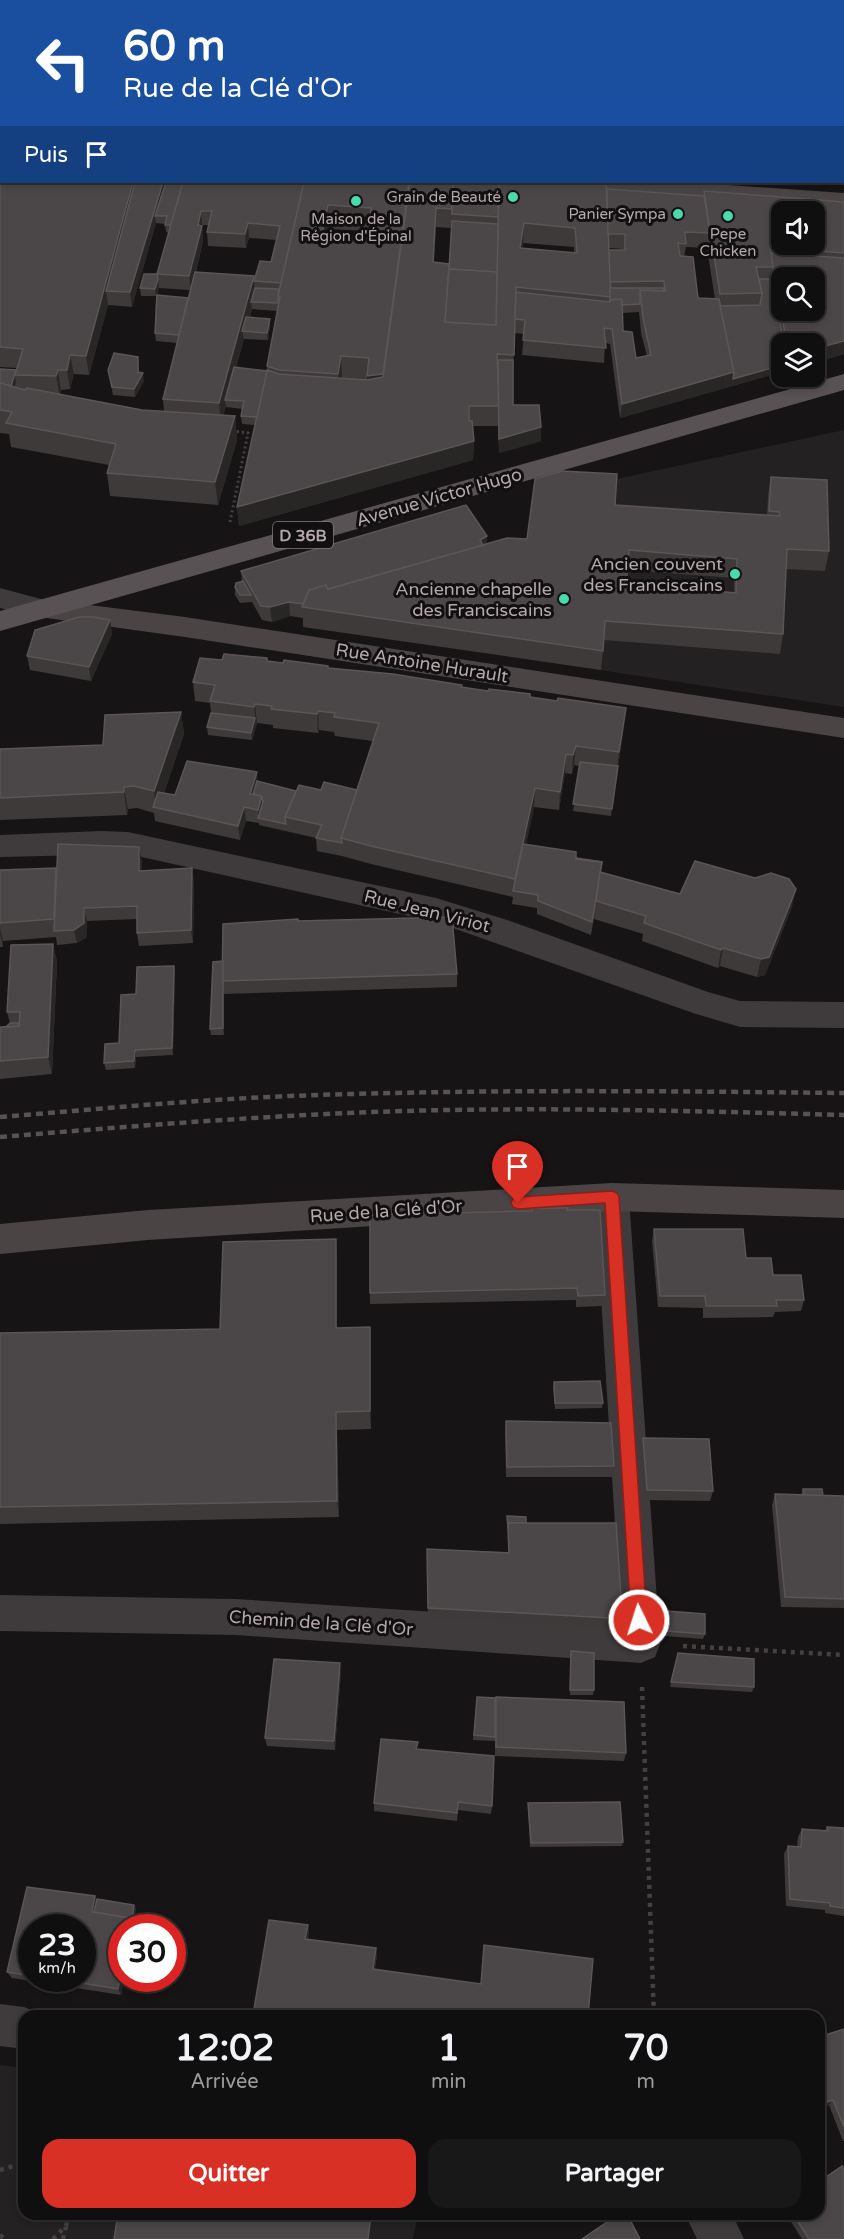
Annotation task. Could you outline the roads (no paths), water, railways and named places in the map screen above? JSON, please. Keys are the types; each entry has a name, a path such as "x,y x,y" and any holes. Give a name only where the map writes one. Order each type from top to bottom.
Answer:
{"main road":[{"name":"Avenue Victor Hugo","path":"0,621 844,382"}],"street":[{"path":"609,183 844,200"},
{"name":"Rue Antoine Hurault","path":"0,598 42,609 175,625 844,728"},
{"name":"Rue Jean Viriot","path":"0,846 128,843 436,910 496,929 704,1004 740,1014 844,1015"},
{"name":"Rue de la Clé d'Or","path":"0,1239 148,1225 612,1197 844,1204"},
{"name":"Chemin de la Clé d'Or","path":"0,1613 236,1617 641,1644 612,1197"},
{"path":"0,2025 18,2027"},
{"path":"711,2220 722,2239"}],"railway":[{"path":"0,1117 217,1100 428,1092 844,1093"},
{"path":"0,1137 252,1118 403,1111 568,1109 844,1115"}],"place":[{"name":"Grain de Beauté","path":"513,197"},
{"name":"Maison de la Région d'Épinal","path":"356,201"},
{"name":"Panier Sympa","path":"678,214"},
{"name":"Pepe Chicken","path":"728,216"},
{"name":"Ancien couvent des Franciscains","path":"735,574"},
{"name":"Ancienne chapelle des Franciscains","path":"564,599"}]}
